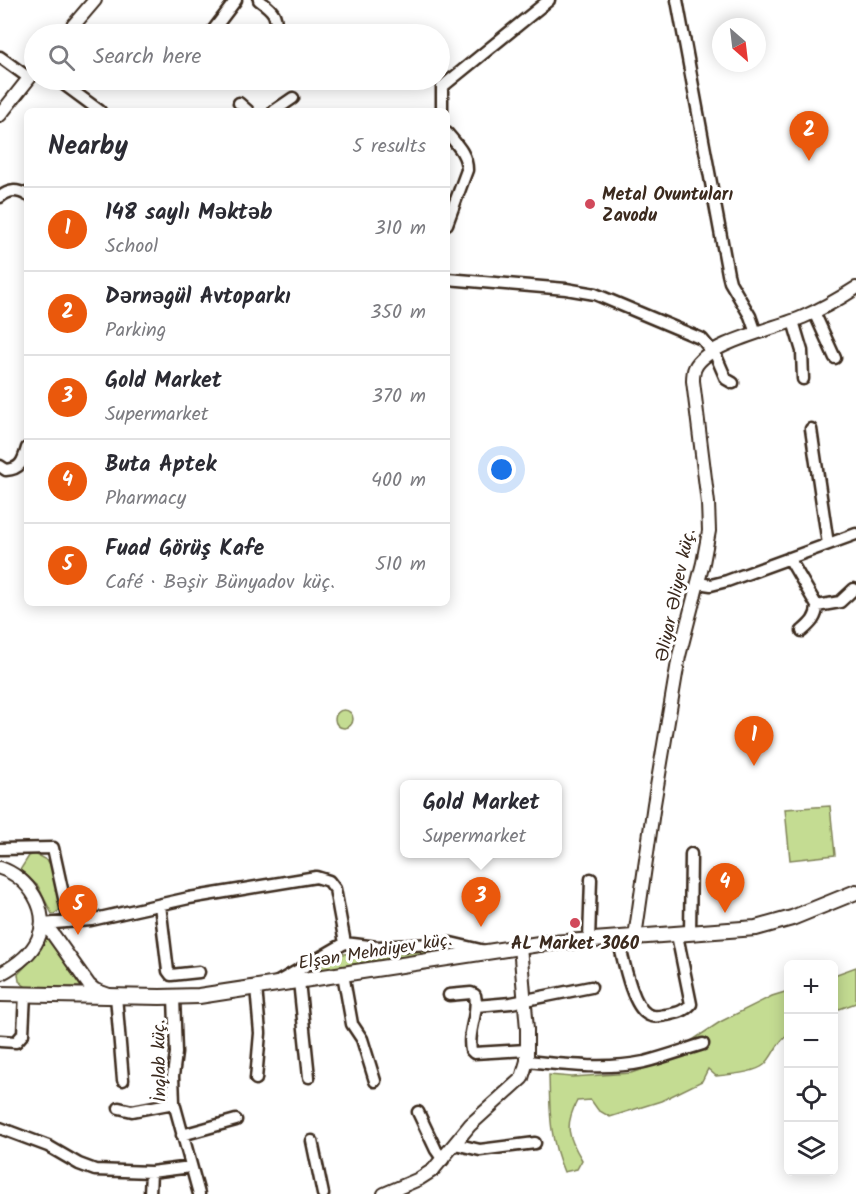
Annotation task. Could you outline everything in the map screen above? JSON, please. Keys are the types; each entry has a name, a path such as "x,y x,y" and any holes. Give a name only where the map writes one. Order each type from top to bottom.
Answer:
{"main road":[{"name":"Elşən Mehdiyev küç.","path":"0,994 174,997 272,985 520,946 743,929 772,924 856,892"}],"street":[{"path":"75,24 95,0"},
{"path":"218,24 236,0"},
{"path":"259,0 273,10 277,24"},
{"path":"450,80 549,0"},
{"path":"677,0 728,274 730,282 750,316 756,333"},
{"path":"0,57 24,70"},
{"path":"0,115 24,85"},
{"path":"72,90 96,108"},
{"path":"442,90 442,108"},
{"path":"278,108 293,98"},
{"path":"238,103 244,108"},
{"path":"450,136 467,161 467,170 450,216"},
{"path":"0,197 11,191 24,194"},
{"path":"450,279 587,292 696,336 713,351 726,379 733,383"},
{"name":"Əliyar Əliyev küç.","path":"635,937 654,804 679,656 699,583 709,521 693,374 699,363 726,344 814,312 856,288"},
{"path":"814,312 835,358"},
{"path":"793,321 802,351 803,379"},
{"path":"810,429 828,544"},
{"path":"0,466 6,470 24,467"},
{"path":"699,583 717,584 856,534"},
{"path":"789,558 817,606 814,619 802,631"},
{"path":"817,606 840,602 854,589"},
{"path":"0,849 53,848 69,921"},
{"path":"618,939 640,1006 647,1014 655,1017 682,1012 692,1004 683,934 691,854"},
{"path":"0,868 16,876 31,890 39,906 42,924 39,938 29,953 0,974"},
{"path":"42,924 91,920 237,889 316,877 328,881 335,889 345,943"},
{"path":"589,940 591,879"},
{"path":"160,905 168,971 175,976 199,972"},
{"path":"42,924 52,933 89,985 95,990 116,996 123,1080"},
{"path":"272,985 345,943 377,947 452,943 485,951"},
{"path":"384,1194 427,1175 443,1160 470,1125 522,1078 527,1055 526,1000 520,946"},
{"path":"343,974 352,1024 362,1039 375,1081"},
{"path":"299,981 309,1077"},
{"path":"256,987 260,1033 256,1079"},
{"path":"476,1006 526,1000 591,987"},
{"path":"0,1041 16,1041 22,1034 25,994"},
{"path":"449,995 475,994 476,1006 470,1037 471,1050 474,1053 527,1055 579,1067 645,1062 703,1044"},
{"name":"İnqlab küç.","path":"174,997 176,1053 173,1076 174,1103 200,1194"},
{"path":"119,1108 132,1110 174,1103"},
{"path":"418,1112 443,1160"},
{"path":"182,1135 236,1120"},
{"path":"0,1128 48,1146 87,1168 151,1172 191,1167"},
{"path":"312,1141 324,1194"},
{"path":"455,1144 480,1150 535,1143"},
{"path":"150,1194 151,1172"}],"green space":[{"path":"340,710 348,710 353,715 351,726 340,728 335,723 335,715"},
{"path":"830,806 835,855 790,860 785,809"},
{"path":"35,854 48,861 52,868 62,903 59,911 54,914 38,886 20,870 29,856"},
{"path":"47,936 81,987 26,987 19,981 18,974 38,953"},
{"path":"454,949 454,951 308,975 313,969 343,954"},
{"path":"856,967 856,1003 838,1010 838,974"},
{"path":"784,992 784,1038 764,1065 741,1073 716,1076 708,1069 702,1081 661,1101 610,1117 598,1110 591,1100 577,1101 570,1118 569,1131 573,1145 582,1160 577,1169 564,1172 553,1136 549,1075 572,1077 631,1073 679,1057 691,1041 720,1022"}],"place":[{"name":"Dərnəgül Avtoparkı","path":"809,161"},
{"name":"Metal Ovuntuları Zavodu","path":"590,204"},
{"name":"148 saylı Məktəb","path":"754,766"},
{"name":"Buta Aptek","path":"725,913"},
{"name":"AL Market 3060","path":"575,923"},
{"name":"Gold Market","path":"481,927"},
{"name":"Fuad Görüş Kafe","path":"78,935"}]}
